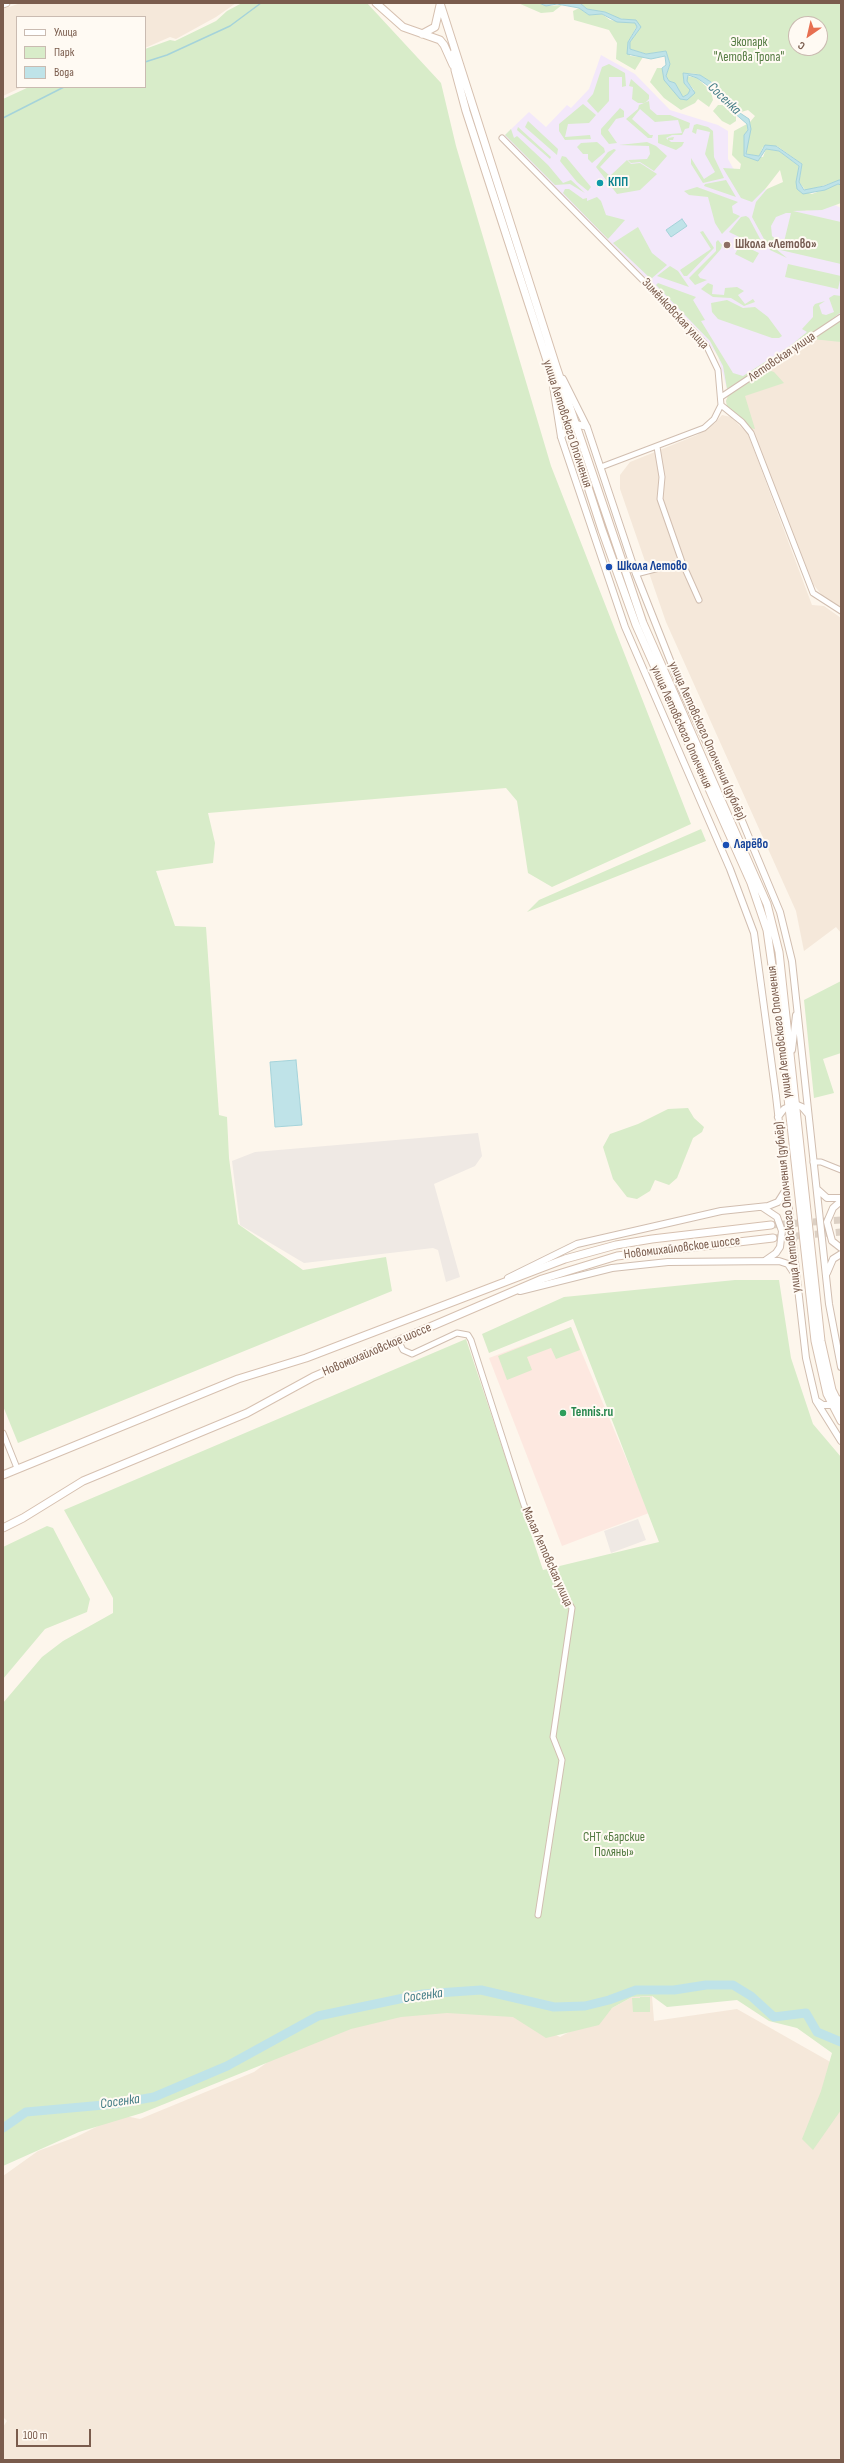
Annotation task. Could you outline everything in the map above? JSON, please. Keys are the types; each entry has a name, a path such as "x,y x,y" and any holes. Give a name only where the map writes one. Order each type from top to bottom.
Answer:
{"main road":[{"path":"376,3 403,28 434,37 444,45 455,70"},
{"path":"422,34 434,28 440,3"},
{"name":"улица Летовского Ополчения","path":"440,3 556,366 602,530 636,625 759,906 770,951 792,1105 815,1341 823,1383 838,1404 841,1422"},
{"name":"улица Летовского Ополчения","path":"454,45 455,70 552,380 572,426 643,623 767,904 779,952 790,1061 792,1105"},
{"name":"Новомихайловское шоссе","path":"3,1474 238,1379 300,1360 501,1282 565,1259 616,1245 771,1225"},
{"name":"Новомихайловское шоссе","path":"3,1528 23,1518 83,1481 248,1413 313,1377 504,1294 569,1269 617,1256 652,1250 773,1238"}],"street":[{"name":"Зимёнковская улица","path":"502,138 695,333 713,358 718,370 722,397 721,406 714,419 704,428 601,467"},
{"name":"Летовская улица","path":"722,397 841,317"},
{"name":"улица Летовского Ополчения (дублёр)","path":"556,366 587,427 636,574 681,688 772,890 788,943 797,1001 826,1278 834,1342 841,1367"},
{"name":"улица Летовского Ополчения (дублёр)","path":"552,380 561,437 625,627 730,869 754,933 778,1117 806,1358 816,1401 841,1441"},
{"path":"721,406 742,422 751,433 813,593 841,611"},
{"path":"561,437 572,426 587,427"},
{"path":"657,447 662,477 660,499 682,562 699,600"},
{"path":"636,574 682,562"},
{"path":"790,1061 797,1001"},
{"path":"778,1117 784,1109 792,1105 808,1114"},
{"path":"814,1162 821,1162 841,1170"},
{"path":"501,1282 577,1244 661,1226 721,1211 759,1207 778,1202 785,1187"},
{"path":"816,1188 824,1197 841,1200"},
{"path":"841,1200 833,1208 827,1222 832,1241 841,1248"},
{"path":"759,1207 766,1209 777,1217 782,1231 780,1247 770,1258 761,1262"},
{"path":"826,1278 833,1258 841,1254"},
{"path":"504,1294 620,1267 668,1262 784,1262 791,1268 796,1279"},
{"name":"Малая Летовская улица","path":"398,1340 403,1350 412,1354 457,1333 463,1333 472,1340 524,1505 561,1590 572,1608 553,1737 562,1760 538,1915"},
{"path":"816,1401 823,1405 838,1404"},
{"path":"3,1433 17,1468"}],"shaded area":[{"path":"21,3 236,3 216,17 176,39 170,37 146,48 146,16 16,16 16,88 20,88 3,96 3,9"},
{"name":"Школа «Летово»","path":"601,55 635,74 670,110 718,125 728,131 728,159 733,168 788,204 807,211 833,204 841,208 841,315 727,389 718,356 699,331 504,136 529,112 546,127 567,105 571,108 589,89"},
{"path":"841,320 841,608 824,598 813,584 755,437 745,423 727,406 726,401 728,396"},
{"path":"722,415 731,417 748,434 812,605 824,606 841,618 841,933 836,927 804,951 796,911 666,622 620,489 620,475 630,462 697,435 715,423"},
{"path":"478,1133 482,1156 475,1166 434,1184 460,1277 446,1282 438,1250 433,1248 304,1263 240,1225 232,1161 255,1152"},
{"path":"571,1327 649,1513 562,1546 489,1358"},
{"path":"638,1519 646,1540 611,1553 604,1531"},
{"path":"652,1996 654,2021 737,2009 841,2068 841,2460 3,2460 3,2427 7,2421 3,2417 3,2176 38,2151 76,2137 120,2115 140,2119 254,2072 280,2053 417,2000 520,2017 560,2037 632,1997"}],"green space":[{"path":"242,3 367,3 441,83 456,146 551,466 691,824 552,887 528,873 517,801 506,788 208,813 215,843 213,863 156,871 175,926 206,927 219,1115 227,1117 229,1158 238,1224 303,1270 386,1257 392,1291 18,1443 3,1406 3,99 27,88 146,88 146,49 170,40 175,41 216,21 227,11"},
{"path":"518,3 539,3 549,6 562,5 553,12 541,13"},
{"name":"Экопарк \"Летова Тропа\"","path":"580,3 841,3 841,180 806,191 799,182 802,164 777,146 763,147 759,156 746,154 750,122 755,116 748,110 741,112 731,107 711,82 698,74 683,73 684,83 690,90 688,94 683,97 675,83 669,81 666,76 670,64 666,51 646,54 630,49 630,42 640,28 637,26 628,42 630,56 643,57 635,70 616,59 617,43 609,30 574,20 573,11 579,8 589,15 602,14 610,20 634,23 630,20 617,18 605,12 587,9"},
{"path":"609,64 625,73 626,86 622,87 622,77 609,77 609,101 598,113 587,101 593,94 602,67"},
{"path":"657,68 662,68 669,85 683,100 694,90 687,81 687,76 697,78 711,91 713,100 709,107 698,99 695,103 681,110 664,98 650,82"},
{"path":"631,79 649,95 649,99 645,103 638,103 632,99 633,87 629,86"},
{"path":"649,101 650,109 657,115 670,115 690,123 689,128 685,129 682,135 672,135 666,138 668,140 668,138 674,137 673,140 669,140 671,142 684,142 682,146 676,150 658,143 658,135 682,133 678,120 655,122 640,109 632,119 650,135 653,135 652,138 648,138 626,119 638,109 639,105"},
{"path":"583,104 596,115 589,123 568,124 565,137 590,135 591,139 565,140 559,131 559,124"},
{"path":"718,105 725,105 736,116 736,121 730,125 722,121 713,111"},
{"path":"620,108 624,111 624,117 616,119 608,130 617,143 609,144 601,134 601,129"},
{"path":"528,121 558,149 557,155 525,127"},
{"path":"697,124 708,127 713,131 714,157 724,178 703,183 691,164 691,158 704,179 715,172 705,154 710,132 697,129 696,134 692,132 694,125"},
{"path":"747,124 748,130 744,156 763,157 766,149 779,151 799,166 797,189 812,194 838,184 841,185 841,203 822,210 793,211 841,222 841,264 776,249 787,258 770,250 752,217 756,202 767,189 783,182 780,170 766,188 752,202 741,198 723,168 740,169 741,164 732,155 734,131","holes":["786,213 791,213 783,246 772,236 771,226 776,217"]},
{"path":"518,127 551,157 550,159 517,130"},
{"path":"511,129 514,138 517,136 548,165 563,183 571,180 585,193 570,184 555,185 505,135"},
{"path":"597,142 604,148 605,152 592,163 588,159 588,154 583,154 577,147 581,143"},
{"path":"647,142 656,146 667,156 654,171 640,162 631,163 628,160 647,159 650,154 649,146 619,145"},
{"path":"614,149 616,150 600,167 610,176 627,160 631,164 640,163 657,174 640,190 617,194 596,167 608,152"},
{"path":"562,156 566,157 591,187 588,191 577,182 560,161"},
{"path":"726,180 736,197 704,186 705,184"},
{"path":"697,187 738,202 732,206 733,213 740,216 722,234 715,223 708,197 689,195 684,191"},
{"path":"565,189 569,189 583,199 587,198 587,201 597,197 601,201 606,215 625,220 608,239 563,193"},
{"path":"746,216 749,218 766,250 729,232 741,217"},
{"path":"638,227 652,253 667,265 651,279 613,243"},
{"path":"703,231 714,248 687,276 684,276 680,270 711,249 700,232"},
{"path":"718,240 722,245 721,249 698,275 700,278 707,280 695,285 689,278 716,251 716,242"},
{"path":"740,244 759,253 753,263 735,254"},
{"path":"788,264 841,276 838,289 785,277"},
{"path":"670,266 678,271 689,287 657,276"},
{"path":"658,283 696,297 693,300 705,320 701,321 733,373 743,376 790,346 807,332 802,329 813,317 813,307 815,304 825,301 819,305 822,314 826,315 834,312 829,298 834,295 841,296 841,312 810,336 727,389 723,366 710,341 656,285"},
{"path":"708,283 713,285 712,294 724,295 725,288 737,287 744,291 738,295 745,304 753,299 755,302 744,306 731,298 713,297 701,289"},
{"path":"727,300 743,308 755,307 768,317 782,336 779,338 772,338 718,319 712,312 711,303"},
{"path":"841,320 841,342 812,339 840,321"},
{"path":"768,370 774,372 784,383 745,396 755,429 749,428 727,406 726,401 728,396"},
{"path":"701,829 706,841 527,912 539,900"},
{"path":"841,981 841,1053 823,1059 834,1093 814,1098 804,1000"},
{"path":"688,1108 694,1118 704,1127 702,1132 693,1138 677,1178 669,1185 655,1180 650,1191 637,1199 627,1197 613,1179 603,1147 610,1134 638,1124 668,1109"},
{"name":"СНТ «Барские Поляны»","path":"735,1280 779,1280 791,1358 813,1424 841,1457 841,2110 813,2150 802,2139 821,2091 832,2053 797,2028 769,2021 737,2000 667,2007 652,1996 632,1997 612,2008 599,2025 546,2038 513,2017 447,2013 401,2017 351,2029 142,2113 79,2132 3,2166 3,1703 42,1657 63,1641 113,1613 113,1598 64,1510 466,1339 543,1570 659,1542 573,1319 489,1353 482,1334 564,1297"},
{"path":"571,1327 580,1350 556,1359 551,1348 527,1357 532,1370 507,1380 498,1356"},
{"path":"47,1526 53,1528 90,1599 87,1612 45,1629 3,1679 3,1547"},
{"path":"650,1997 650,2012 633,2012 632,1998"}],"water":[{"path":"539,3 580,3 587,9 605,12 621,19 636,20 641,27 630,42 630,49 646,54 666,51 670,64 666,76 669,81 675,83 683,97 688,94 690,90 684,83 683,73 700,75 711,82 731,107 749,119 751,129 746,154 759,156 765,145 776,146 802,164 799,182 804,190 824,186 839,180 841,180 841,185 838,184 825,190 803,194 797,189 796,182 799,166 779,151 766,149 758,161 744,156 744,135 748,130 747,124 725,105 707,85 697,78 688,75 687,81 695,93 687,100 680,99 664,80 662,68 666,65 665,56 651,59 627,54 628,42 637,27 635,23 617,22 602,14 589,15 579,8 557,4 546,6"},
{"path":"682,219 687,226 671,237 666,230"},
{"path":"296,1060 302,1125 275,1127 270,1062"}],"waterway":[{"path":"146,62 167,55 230,26 261,3"},
{"path":"3,118 62,88"},
{"name":"Сосенка","path":"3,2128 26,2112 115,2104 154,2097 227,2066 318,2016 423,1994 481,1990 554,2007 585,2006 609,2000 636,1990 674,1990 706,1985 733,1985 751,1996 774,2017 806,2013 817,2032 841,2042"}],"tunnel":[{"path":"771,1225 841,1220"},
{"path":"773,1238 841,1232"}],"place":[{"name":"КПП","path":"600,183"},
{"name":"Школа «Летово»","path":"727,245"},
{"name":"Школа Летово","path":"609,567"},
{"name":"Ларёво","path":"726,845"},
{"name":"Tennis.ru","path":"563,1413"}]}
